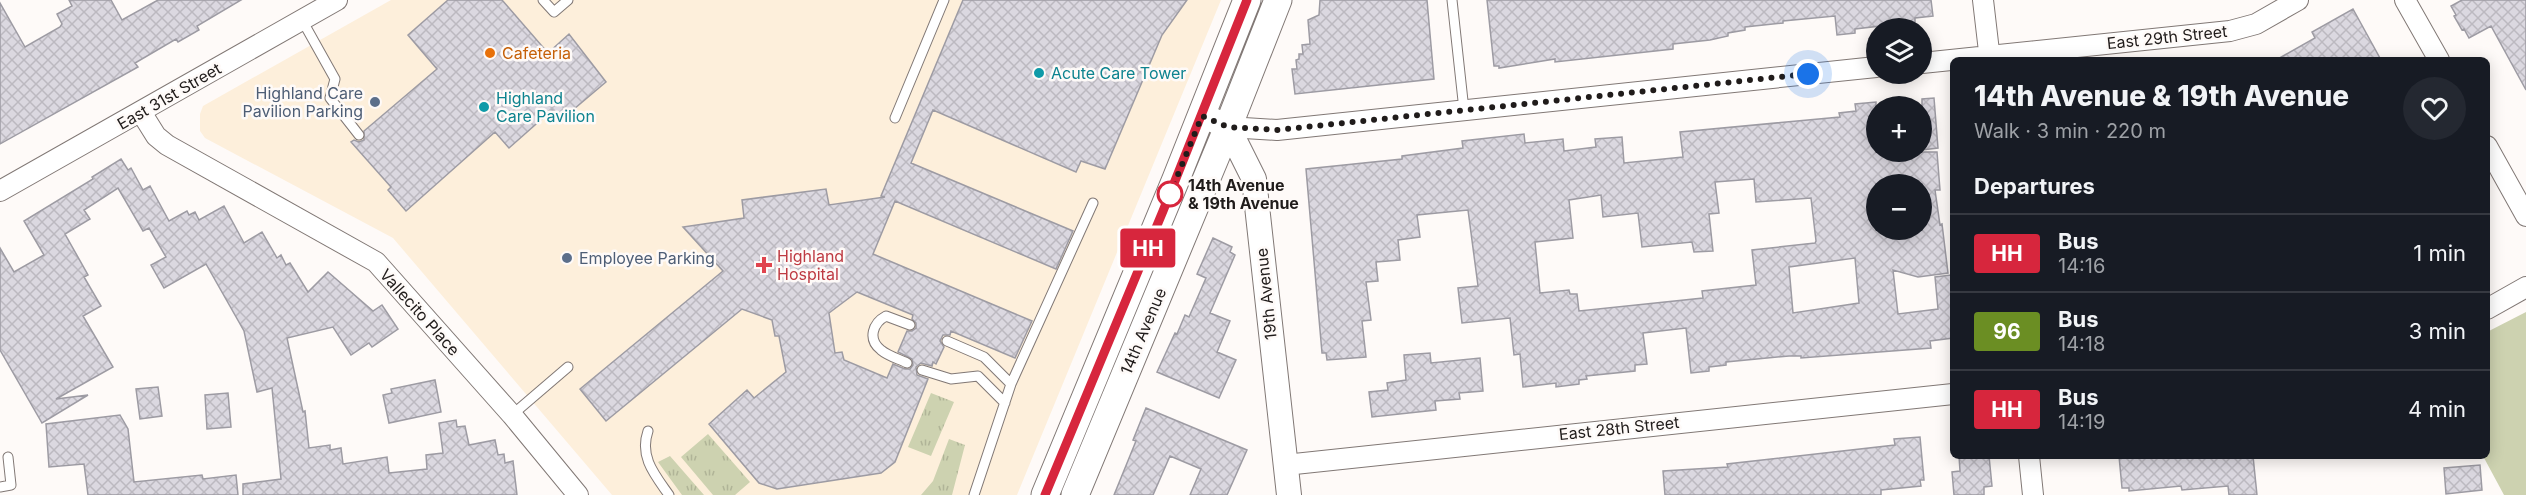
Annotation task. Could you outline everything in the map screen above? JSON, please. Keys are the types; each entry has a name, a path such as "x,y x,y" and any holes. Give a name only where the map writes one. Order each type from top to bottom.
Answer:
{"main road":[{"name":"14th Avenue","path":"1045,495 1202,116 1247,0"},
{"name":"14th Avenue","path":"1075,495 1228,127 1278,0"}],"street":[{"name":"East 31st Street","path":"0,191 338,0"},
{"path":"1983,0 1989,57"},
{"name":"East 29th Street","path":"1998,57 2230,31 2256,24 2298,0"},
{"path":"2405,0 2437,57"},
{"name":"East 29th Street","path":"1932,62 1950,61"},
{"path":"1202,116 1228,127 1277,130 1866,68"},
{"name":"Vallecito Place","path":"141,112 156,136 167,145 376,262 512,415 578,495"},
{"name":"19th Avenue","path":"1228,127 1254,179 1288,495"},
{"path":"2490,151 2526,216"},
{"path":"2490,307 2526,288"},
{"name":"East 28th Street","path":"1285,465 1950,394"},
{"path":"2029,459 2033,495"}],"lane":[{"path":"543,0 554,12 568,0"},
{"path":"895,118 944,0"},
{"path":"1452,0 1464,110"},
{"path":"302,20 335,79 330,98 359,135"},
{"path":"974,495 1011,384 1093,203"},
{"path":"907,363 880,350 874,342 873,329 877,321 886,316 910,325"},
{"path":"947,341 984,357 1011,384"},
{"path":"512,415 568,367"},
{"path":"922,370 951,379 978,376 1005,403"},
{"path":"648,431 644,444 649,467 669,495"},
{"path":"0,487 11,485 8,457"}],"shaded area":[{"name":"Highland Hospital","path":"391,0 1221,0 1017,495 612,495 393,238 205,138 200,131 200,114 203,106"}],"green space":[{"path":"2526,312 2526,495 2504,495 2485,459 2490,459 2490,330"},
{"path":"931,393 954,402 931,456 908,447"},
{"path":"708,434 750,482 735,495 713,495 681,457"},
{"path":"949,439 965,445 952,495 921,495 933,481"},
{"path":"670,456 704,495 682,495 658,462"}],"building":[{"path":"69,0 111,0 122,20 158,0 241,0 197,26 199,30 178,42 176,39 135,63 138,67 0,144 0,3 25,47 60,27 62,24 57,14 72,6"},
{"name":"Highland Care Pavilion","path":"448,0 502,0 548,53 569,34 606,82 561,120 552,110 509,148 495,132 406,211 388,190 391,187 351,142 364,140 364,131 437,69 408,35"},
{"path":"963,0 1187,0 1162,35 1105,169 1081,161 1076,172 933,110 911,163 1073,231 1056,269 895,201 873,254 1032,321 1015,358 951,331 950,335 943,335 940,341 944,347 936,364 933,362 932,366 921,363 916,367 917,375 928,379 895,462 881,473 777,489 759,483 709,424 747,390 754,398 786,372 779,336 775,336 772,320 742,309 606,421 580,389 723,271 683,227 744,218 742,200 826,189 829,205 885,197 881,196","holes":["857,292 913,315 912,319 916,323 916,328 907,331 898,352 912,359 913,365 910,369 893,364 887,378 844,360 842,352 835,353 829,313"]},
{"path":"1320,0 1427,0 1434,79 1295,94 1292,69 1297,69 1296,60 1299,59 1299,54 1303,54 1302,45 1310,44 1308,20 1319,15"},
{"path":"1487,0 1931,0 1933,16 1866,18 1866,28 1855,29 1855,33 1837,35 1835,16 1745,27 1745,30 1728,33 1728,36 1673,44 1673,49 1555,62 1555,59 1499,68 1499,66 1494,66"},
{"path":"2462,0 2526,0 2526,90 2491,26 2469,38 2464,29 2462,30 2451,6"},
{"path":"2353,9 2379,57 2281,57 2315,38 2312,32"},
{"path":"1932,98 1934,98 1938,148 1932,149"},
{"path":"1866,103 1866,162 1932,162 1932,152 1937,152 1940,190 1935,190 1948,273 1918,277 1893,270 1898,314 1938,309 1935,277 1950,275 1950,338 1930,341 1931,348 1726,362 1726,365 1709,367 1709,371 1691,373 1686,328 1643,333 1647,364 1635,365 1635,371 1586,376 1587,379 1579,380 1579,384 1556,387 1556,383 1523,387 1520,354 1514,355 1510,318 1462,323 1458,288 1478,286 1468,210 1417,215 1420,237 1398,240 1400,260 1376,262 1378,281 1366,282 1371,320 1362,321 1366,357 1327,360 1326,353 1322,353 1306,169 1402,159 1402,156 1463,148 1462,141 1524,134 1525,143 1563,139 1564,151 1596,147 1595,139 1622,137 1624,163 1683,157 1680,132 1840,117 1839,113 1856,111 1855,104","holes":["1754,179 1756,202 1811,198 1816,241 1815,243 1752,250 1756,285 1702,291 1703,298 1579,311 1577,294 1570,294 1569,290 1540,293 1535,242 1573,238 1569,200 1601,195 1603,217 1638,213 1642,247 1692,242 1694,252 1713,251 1709,214 1719,213 1715,182","1855,258 1859,303 1793,313 1789,267"]},
{"path":"121,159 128,170 131,168 143,190 150,186 169,221 187,211 189,215 195,212 199,220 224,206 244,243 262,232 277,258 281,255 286,265 290,263 308,292 328,272 373,311 382,305 398,329 372,347 369,343 351,355 333,327 287,338 303,412 305,411 309,448 330,445 330,450 341,448 343,464 387,457 389,473 427,469 426,455 443,453 439,423 456,420 457,427 465,426 469,445 495,440 498,455 504,454 505,463 513,461 517,495 243,495 243,484 281,479 272,388 257,392 244,331 206,264 164,288 151,265 166,257 149,228 143,231 118,188 84,210 90,219 65,234 88,275 84,277 101,306 83,316 113,367 56,399 88,395 42,423 0,350 0,248 14,272 44,255 24,221"},
{"path":"1213,238 1232,247 1230,252 1235,255 1210,313 1230,321 1217,352 1236,360 1219,398 1157,372 1185,315 1189,317 1206,278 1197,274"},
{"path":"1430,353 1431,363 1480,358 1483,391 1459,393 1460,399 1435,401 1436,410 1372,417 1369,392 1388,390 1387,383 1406,380 1404,355"},
{"path":"435,380 441,412 389,423 383,395 392,393 391,389"},
{"path":"158,387 162,416 140,419 136,389"},
{"path":"228,393 231,427 207,429 205,395"},
{"path":"1146,408 1247,450 1227,495 1190,495 1201,469 1170,456 1153,495 1114,495 1136,441 1133,440"},
{"path":"120,415 128,429 134,482 202,475 203,479 236,475 238,495 88,495 84,464 49,467 46,424"},
{"path":"1920,437 1924,480 1920,480 1921,486 1881,490 1881,495 1665,495 1663,471 1728,467 1727,464 1895,445 1894,439"},
{"path":"1959,459 1989,459 1992,486 1984,487 1984,495 1954,495 1952,472 1960,471"},
{"path":"2119,459 2253,459 2257,495 2229,495 2228,486 2182,490 2181,486 2129,491 2129,488 2122,488"},
{"path":"2480,465 2482,490 2446,494 2444,468"}],"bus line":[{"name":"HH","path":"1045,495 1163,211 1247,0"}],"place":[{"name":"Cafeteria","path":"490,53"},
{"name":"Acute Care Tower","path":"1039,73"},
{"name":"Highland Care Pavilion Parking","path":"375,102"},
{"name":"Highland Care Pavilion","path":"484,107"},
{"name":"14th Avenue & 19th Avenue","path":"1170,194"},
{"name":"Employee Parking","path":"567,258"},
{"name":"Highland Hospital","path":"764,265"}],"route":[{"path":"1170,194 1202,116 1228,127 1277,130 1808,74"}]}
